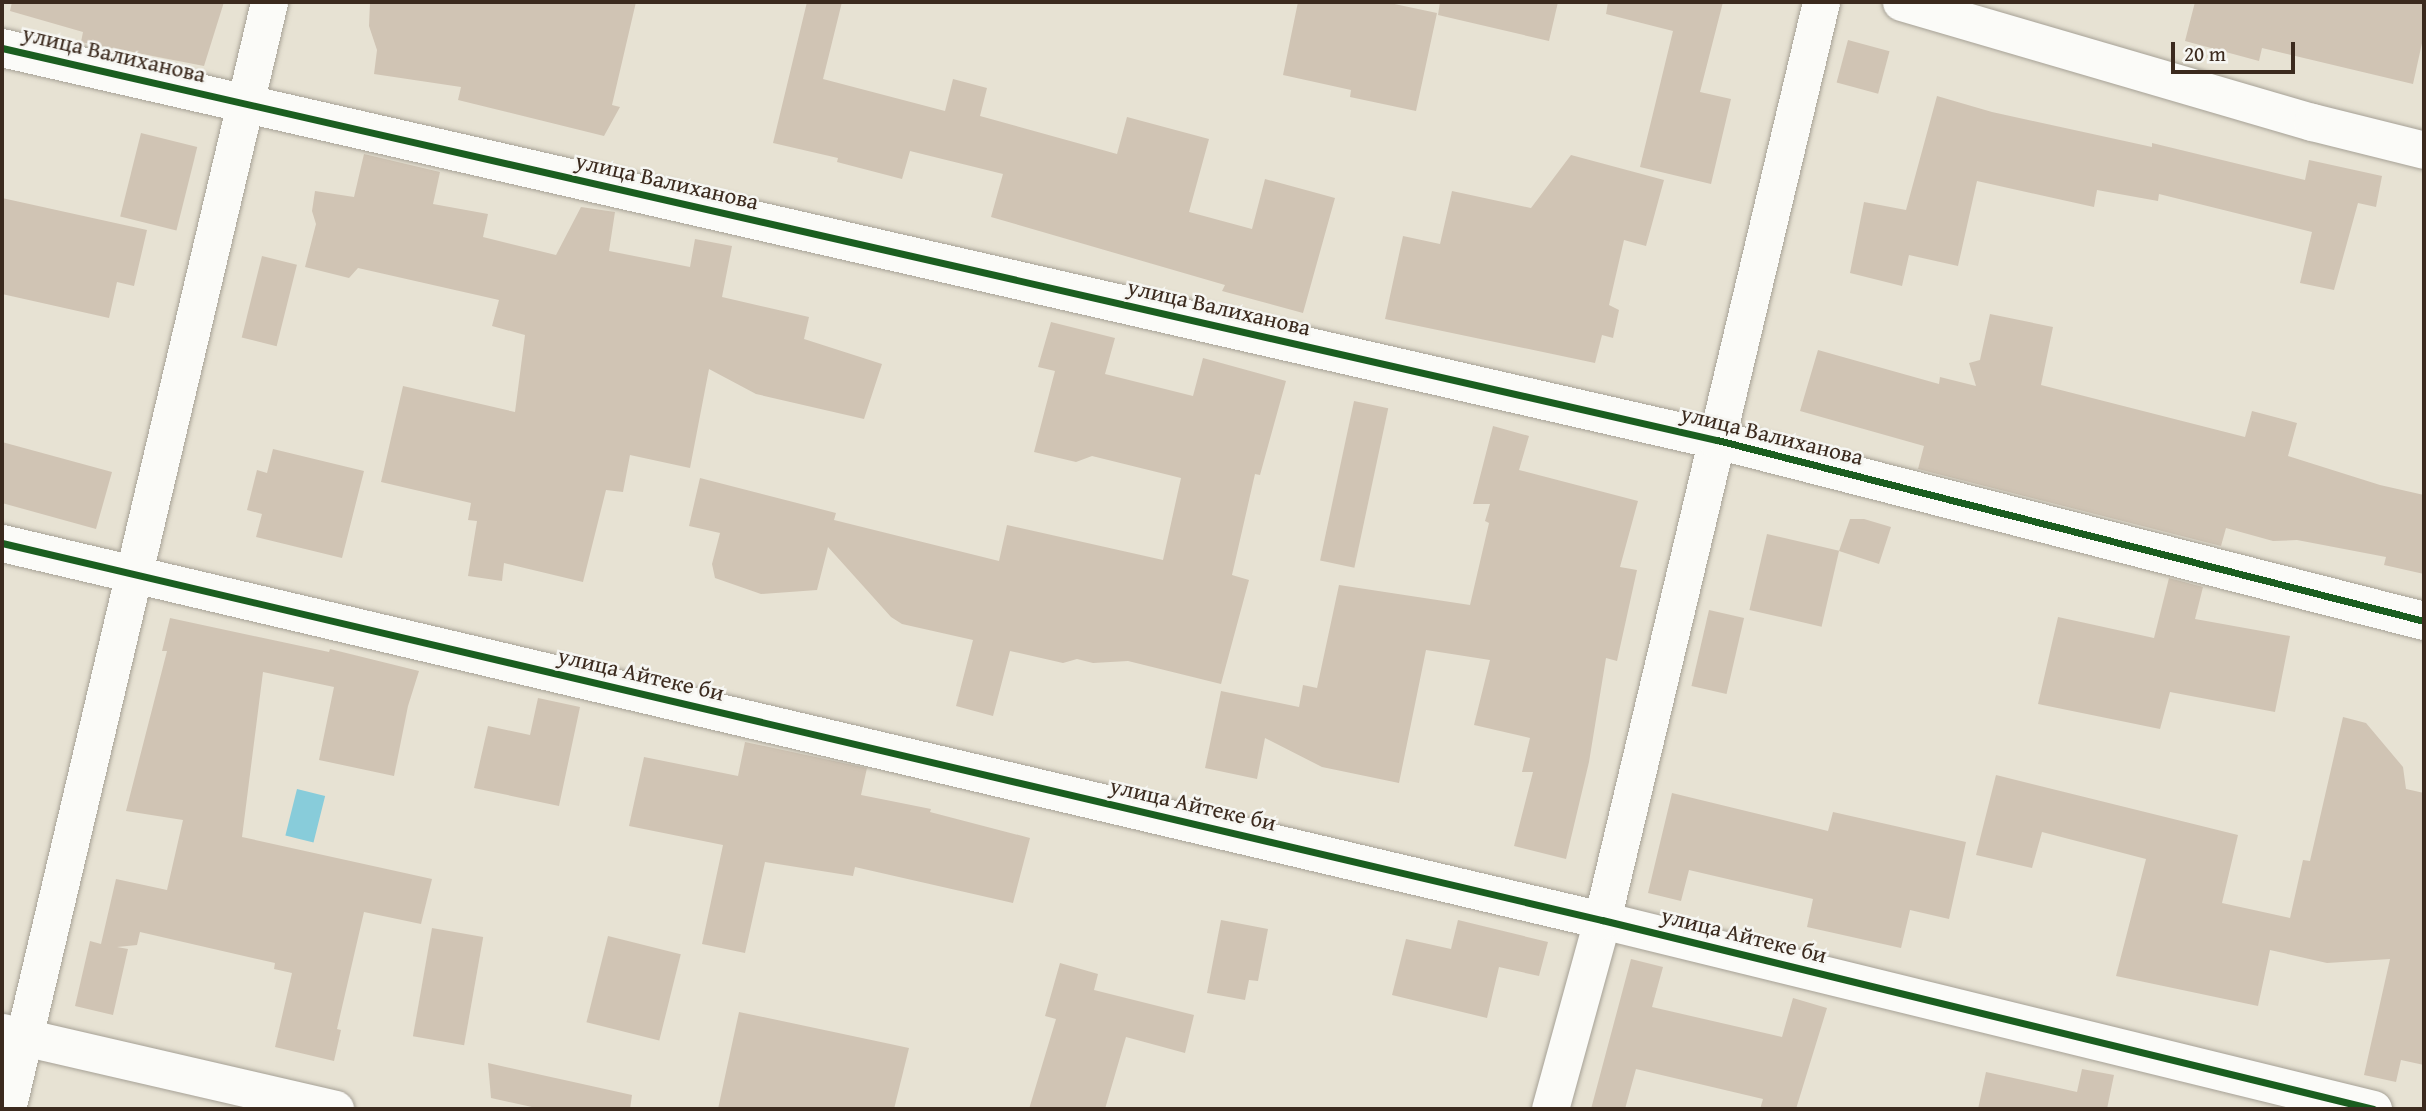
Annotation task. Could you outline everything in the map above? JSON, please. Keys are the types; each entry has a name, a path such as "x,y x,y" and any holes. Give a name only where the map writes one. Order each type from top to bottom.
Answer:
{"street":[{"path":"7,1109 12,1035 133,575 269,2"},
{"path":"1550,1109 1602,919 1821,2"},
{"path":"1901,2 2312,122 2424,150"},
{"name":"улица Валиханова","path":"2,48 1717,440 2424,621"},
{"name":"улица Айтеке би","path":"2,543 1602,919 2373,1109"},
{"path":"12,1035 335,1109"}],"water":[{"path":"297,789 325,796 314,843 285,836"}],"building":[{"path":"12,2 224,2 204,66 81,42 83,32 10,11"},
{"path":"370,2 636,2 612,105 620,107 604,136 458,100 461,87 374,74 377,50 369,26"},
{"path":"807,2 842,2 823,79 945,111 953,79 987,88 980,116 1117,154 1127,117 1209,139 1189,212 1252,229 1265,179 1335,198 1303,313 1222,291 1225,285 991,217 1003,174 910,151 902,179 837,162 838,158 773,143"},
{"path":"1298,2 1385,2 1437,13 1416,111 1350,97 1351,90 1283,75"},
{"path":"1440,2 1558,2 1549,41 1438,15"},
{"path":"1608,2 1723,2 1700,92 1731,99 1711,184 1640,167 1673,31 1606,14"},
{"path":"2195,2 2424,2 2424,34 2413,84 2262,48 2259,61 2185,41"},
{"path":"1848,40 1890,51 1878,94 1837,83"},
{"path":"1937,96 1992,112 2152,147 2152,143 2305,180 2309,160 2382,176 2376,207 2358,203 2334,290 2300,283 2312,232 2159,194 2158,201 2097,190 2094,207 1977,181 1958,266 1909,255 1902,286 1850,273 1864,202 1906,210"},
{"path":"141,133 197,147 176,230 120,216"},
{"path":"364,154 440,172 433,204 488,214 483,237 556,255 581,207 615,212 609,251 690,267 695,239 732,246 722,297 809,317 804,339 882,364 864,419 756,394 709,369 690,468 630,455 623,492 606,490 583,582 504,563 502,581 468,576 477,521 468,520 471,503 381,482 403,386 515,412 525,335 492,326 499,300 358,268 349,278 305,267 316,224 312,211 315,191 354,197"},
{"path":"1571,155 1664,180 1646,246 1624,240 1609,305 1619,310 1613,338 1602,335 1595,363 1385,319 1403,236 1440,244 1452,191 1531,208"},
{"path":"2,198 147,230 134,286 117,282 109,318 2,294"},
{"path":"262,256 297,265 277,346 242,338"},
{"path":"1990,314 2053,327 2041,385 2245,437 2252,411 2297,423 2288,456 2380,485 2424,495 2424,574 2384,565 2386,557 2297,540 2273,541 2226,528 2221,546 1918,469 1924,446 1800,411 1818,350 1939,384 1940,377 1976,386 1969,363 1980,360"},
{"path":"1051,322 1115,338 1105,374 1193,396 1203,358 1286,381 1260,475 1255,474 1232,575 1249,580 1221,684 1128,661 1093,663 1077,659 1063,663 1010,651 993,716 956,706 973,640 902,624 891,617 828,547 817,590 761,594 715,578 712,564 720,533 689,526 700,478 836,513 834,520 999,561 1007,525 1163,560 1181,478 1092,456 1076,462 1034,452 1055,371 1038,367"},
{"path":"1354,401 1388,408 1354,568 1320,560"},
{"path":"1493,426 1529,436 1519,470 1638,501 1620,567 1637,570 1617,661 1606,658 1589,762 1566,859 1514,846 1533,772 1522,772 1530,738 1474,725 1490,660 1426,650 1399,783 1322,767 1265,738 1257,779 1205,768 1221,691 1299,707 1303,685 1317,688 1339,585 1470,605 1489,523 1485,521 1490,504 1473,504"},
{"path":"2,442 112,472 96,529 2,503"},
{"path":"273,449 364,471 342,558 256,537 262,514 247,510 257,470 267,473"},
{"path":"1850,519 1864,519 1891,527 1879,564 1839,551"},
{"path":"1767,534 1839,551 1822,627 1749,610"},
{"path":"2169,578 2203,587 2195,619 2290,636 2275,712 2170,692 2160,729 2038,704 2058,617 2154,638"},
{"path":"1709,610 1744,618 1727,694 1691,686"},
{"path":"170,618 329,652 330,649 419,671 408,706 394,776 319,760 334,687 263,672 242,837 432,879 421,924 364,912 337,1029 341,1030 334,1061 275,1047 292,973 274,969 275,963 140,932 137,945 117,947 128,949 113,1015 75,1006 90,941 101,944 116,879 167,890 183,820 126,811 167,651 162,651"},
{"path":"538,698 580,707 559,806 474,788 488,726 530,735"},
{"path":"2343,717 2366,723 2403,767 2406,789 2424,793 2424,1065 2401,1060 2396,1082 2364,1075 2390,959 2327,963 2270,950 2258,1006 2116,976 2146,859 2042,832 2032,868 1976,855 1996,775 2238,835 2222,903 2290,918 2303,860 2310,861"},
{"path":"745,742 867,768 861,795 931,809 930,812 1030,838 1013,903 855,867 853,876 765,862 745,953 702,944 723,845 629,826 644,757 738,776"},
{"path":"1672,793 1828,831 1833,812 1966,842 1949,919 1910,910 1901,948 1807,927 1813,899 1689,870 1681,901 1648,893"},
{"path":"1221,920 1268,929 1258,981 1249,980 1245,1000 1207,993"},
{"path":"1458,920 1548,942 1539,976 1499,967 1487,1018 1392,995 1406,939 1451,949"},
{"path":"432,928 483,937 464,1045 413,1036"},
{"path":"608,936 681,954 659,1041 586,1022"},
{"path":"1631,959 1663,967 1652,1007 1782,1037 1793,998 1827,1008 1796,1109 1760,1109 1763,1099 1636,1069 1625,1109 1591,1109"},
{"path":"1060,963 1098,974 1094,990 1194,1015 1185,1053 1126,1037 1105,1109 1029,1109 1056,1019 1045,1016"},
{"path":"739,1012 909,1048 894,1109 718,1109"},
{"path":"488,1063 632,1095 630,1109 541,1109 491,1098"},
{"path":"2082,1069 2114,1075 2107,1109 1978,1109 1986,1072 2077,1092"}],"cycle path":[{"path":"2,48 1717,440 2424,621"},
{"path":"2,543 1602,920 2373,1109"}]}
